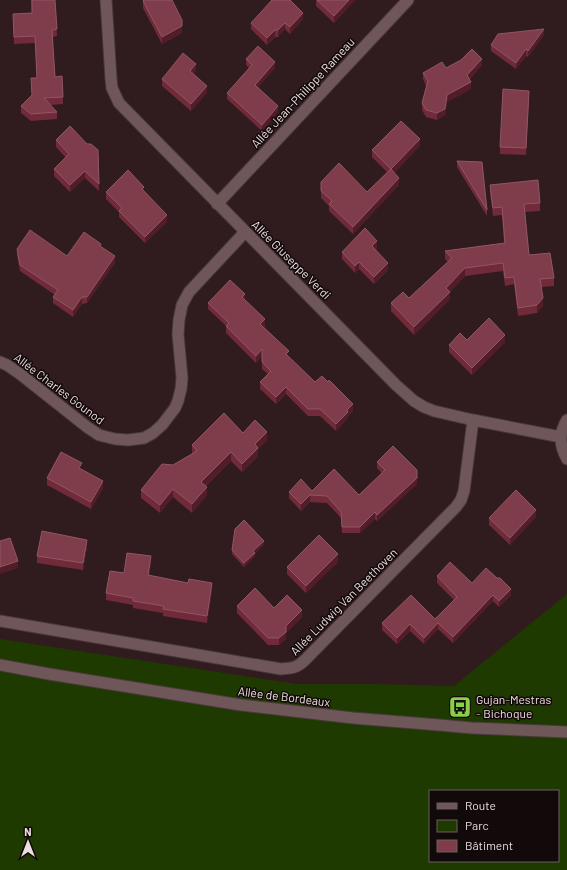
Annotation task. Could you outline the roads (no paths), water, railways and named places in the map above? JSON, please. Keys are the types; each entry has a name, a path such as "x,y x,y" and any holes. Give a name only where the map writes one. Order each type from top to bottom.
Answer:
{"street":[{"name":"Allée Giuseppe Verdi","path":"106,0 110,79 112,88 119,103 396,385 414,401 434,411 561,437"},
{"name":"Allée Jean-Philippe Rameau","path":"217,204 408,0"},
{"name":"Allée Charles Gounod","path":"0,362 20,374 99,435 114,439 128,440 144,438 153,433 162,425 175,408 178,401 182,378 178,334 182,305 189,292 245,232"},
{"name":"Allée Ludwig Van Beethoven","path":"0,621 281,669 299,666 456,508 464,491 473,420"},
{"path":"567,420 563,426 560,443 562,451 567,459"},
{"name":"Allée de Bordeaux","path":"0,665 241,705 353,718 472,728 567,732"}],"place":[{"name":"Gujan-Mestras - Bichoque","path":"460,707"}]}
